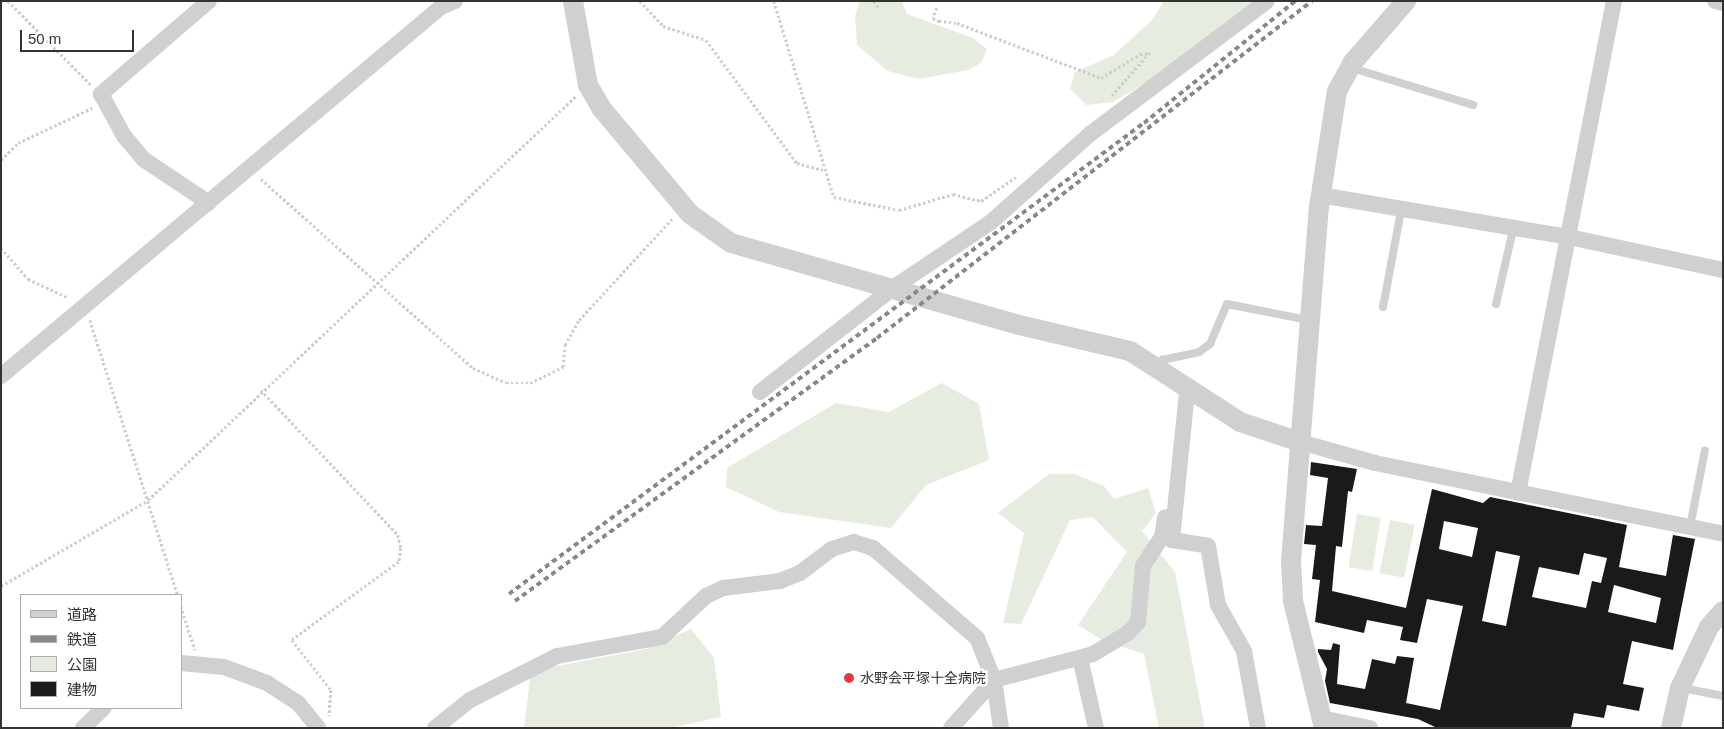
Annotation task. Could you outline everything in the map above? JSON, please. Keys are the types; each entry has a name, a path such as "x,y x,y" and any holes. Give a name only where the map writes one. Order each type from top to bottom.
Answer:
{"street":[{"path":"209,1 101,94 124,136 143,159 209,203"},
{"path":"1,376 86,307 441,7 455,1"},
{"path":"573,1 588,85 602,110 690,214 731,243 1019,325 1099,341 1130,351 1157,367 1187,392 1240,422 1300,442 1375,464 1723,534"},
{"path":"760,392 892,288 991,222 1090,134 1266,1"},
{"path":"1370,728 1323,723 1293,601 1291,561 1308,320 1329,123 1337,90 1350,68 1406,1"},
{"path":"1518,493 1614,1"},
{"path":"1715,1 1723,3"},
{"path":"1320,195 1401,211 1569,238 1723,270"},
{"path":"1187,392 1172,540 1208,546 1218,605 1244,651 1258,728"},
{"path":"951,728 994,680 1080,658 1128,633 1138,622 1143,566 1162,537 1167,502 1178,484"},
{"path":"435,728 470,700 557,656 662,637 706,596 723,588 780,581 800,573 832,549 854,542 873,548 958,618 977,638 994,680 1002,728"},
{"path":"1671,728 1680,688 1708,626 1723,611"},
{"path":"1080,658 1096,728"},
{"path":"182,664 224,667 267,683 298,703 321,726"},
{"path":"83,728 103,709"}],"lane":[{"path":"1350,68 1473,106"},
{"path":"1383,307 1401,211"},
{"path":"1496,304 1513,230"},
{"path":"1157,367 1162,360 1199,352 1210,344 1227,304 1308,320"},
{"path":"1690,527 1705,450"},
{"path":"1680,688 1723,696"}],"path":[{"path":"1,160 18,143 94,108 101,94 8,1"},
{"path":"640,1 662,26 706,40 797,163 823,170"},
{"path":"774,1 823,170 834,197 899,210 953,194 981,201 1019,175"},
{"path":"874,1 880,9"},
{"path":"937,8 934,18 939,21 957,24 1101,78 1140,54 1150,53 1106,105"},
{"path":"1,586 148,500 376,281 588,85"},
{"path":"250,169 473,368 506,383 530,384 563,367 565,345 603,290 671,220 690,214"},
{"path":"1,248 28,279 86,307 178,594"},
{"path":"261,390 398,535 401,548 399,562 292,640 331,690 329,719 321,726"},
{"path":"182,609 200,665"}],"green space":[{"path":"860,1 902,1 907,14 973,38 987,49 981,63 968,70 918,79 888,71 857,45 855,16"},
{"path":"1164,1 1258,1 1159,75 1113,102 1086,105 1070,89 1075,72 1114,55 1152,20"},
{"path":"942,383 979,404 989,460 926,485 891,528 779,512 726,487 727,468 836,403 889,412"},
{"path":"1049,474 1074,474 1104,486 1114,499 1148,488 1156,513 1142,531 1175,572 1205,728 1159,728 1144,654 1104,641 1078,625 1127,552 1093,517 1070,520 1021,624 1003,623 1024,533 998,513"},
{"path":"1357,514 1381,518 1372,571 1349,567"},
{"path":"1390,520 1415,525 1404,578 1380,573"},
{"path":"691,629 714,658 721,717 670,728 524,728 531,671 646,649"}],"building":[{"path":"1311,462 1357,469 1352,492 1348,491 1342,547 1336,546 1332,591 1406,608 1432,489 1483,503 1490,497 1627,525 1619,567 1666,576 1673,535 1695,539 1673,650 1632,641 1623,684 1644,688 1639,711 1607,705 1604,718 1574,713 1571,728 1437,728 1418,719 1330,703 1325,681 1327,669 1318,649 1331,650 1333,643 1340,645 1337,684 1365,689 1372,659 1395,664 1397,656 1414,658 1406,703 1440,710 1463,606 1427,599 1417,643 1400,640 1403,627 1367,620 1364,633 1315,622 1320,580 1312,579 1316,545 1304,544 1306,525 1322,526 1328,478 1310,475","holes":["1444,521 1478,528 1472,557 1439,549","1496,551 1520,556 1506,626 1482,621","1584,553 1607,558 1601,583 1592,581 1586,608 1532,597 1539,567 1579,575","1614,585 1661,598 1656,623 1608,612"]}],"railway":[{"path":"509,594 1144,123 1295,1"},
{"path":"515,601 877,338 1312,1"}],"place":[{"name":"水野会平塚十全病院","path":"849,678"}]}
